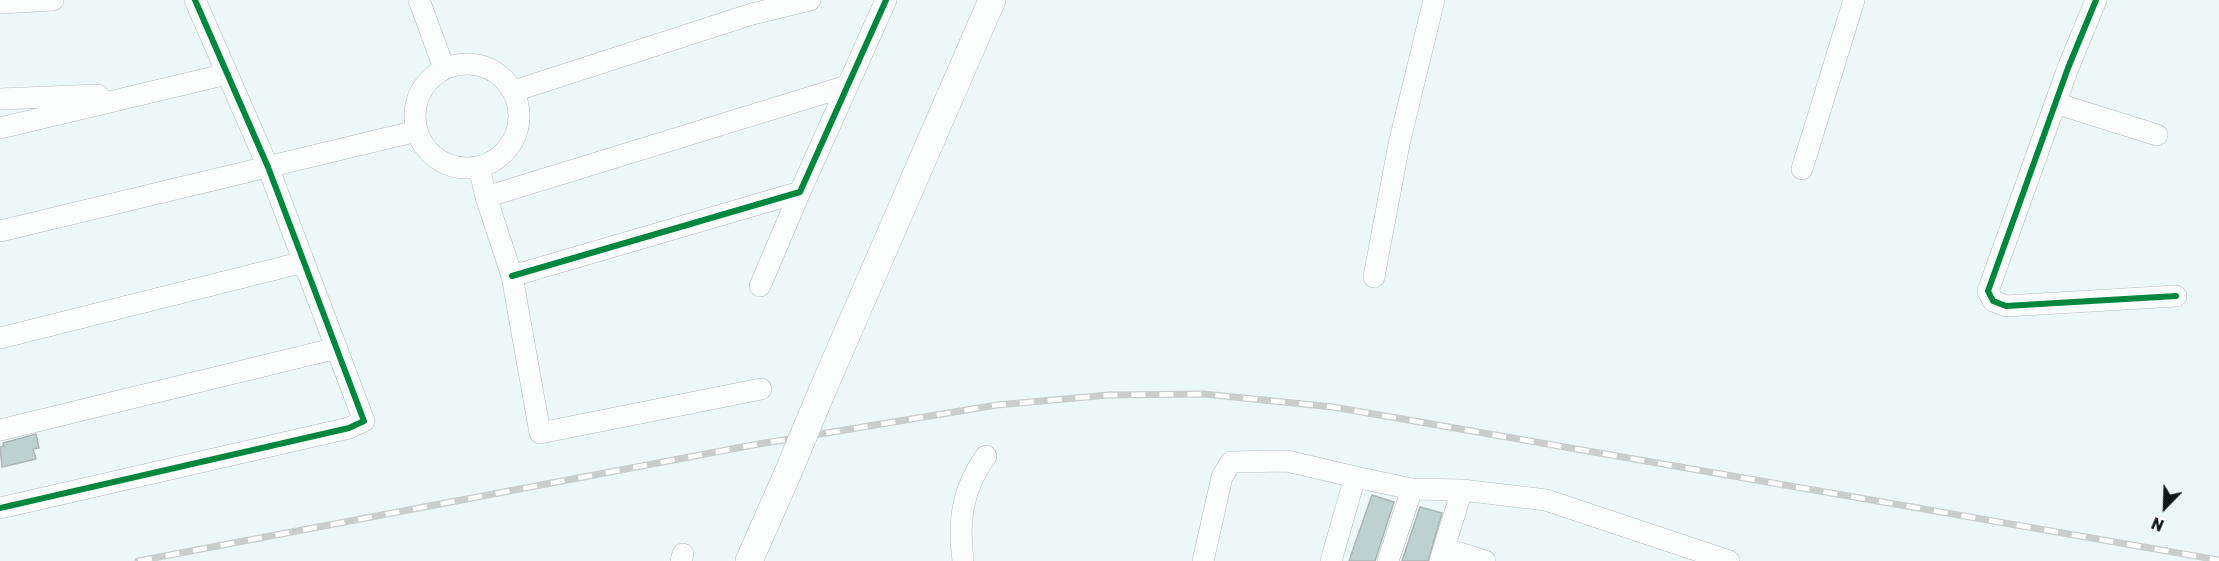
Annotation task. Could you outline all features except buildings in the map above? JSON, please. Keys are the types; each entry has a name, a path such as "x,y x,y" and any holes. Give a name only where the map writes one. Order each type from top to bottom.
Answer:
{"main road":[{"path":"749,561 993,0"}],"street":[{"path":"0,3 53,0"},
{"path":"0,508 349,428 364,421 268,167 195,0"},
{"path":"418,0 444,68"},
{"path":"514,91 752,14 810,0"},
{"path":"760,286 886,0"},
{"path":"1374,277 1399,144 1434,0"},
{"path":"1802,169 1854,0"},
{"path":"2096,0 2055,103 1988,286 1989,297 1999,305 2006,306 2176,296"},
{"path":"459,64 475,64 491,69 504,78 514,91 519,106 520,122 516,138 507,151 494,161 479,167 464,168 448,165 434,157 424,145 417,131 416,102 422,88 444,68 459,64"},
{"path":"0,128 228,74"},
{"path":"486,197 847,86"},
{"path":"0,99 147,93"},
{"path":"2055,103 2157,135"},
{"path":"0,231 417,131"},
{"path":"479,167 486,197 512,276 540,433 761,389"},
{"path":"512,276 800,192"},
{"path":"0,338 304,262"},
{"path":"0,430 337,348"},
{"path":"963,561 962,508 972,477 986,456"},
{"path":"1203,561 1222,477 1231,462 1287,461 1412,489 1462,490 1545,500 1729,561"},
{"path":"1331,561 1355,477"},
{"path":"1388,561 1412,489"},
{"path":"1462,490 1442,555 1485,561"}],"railway":[{"path":"138,561 753,445 997,405 1109,395 1204,394 1333,407 2219,560"}],"cycle path":[{"path":"0,508 349,428 364,421 268,167 195,0"},
{"path":"512,276 800,192 886,0"},
{"path":"2096,0 2068,68 1988,291 1993,301 2006,306 2176,296"}]}
